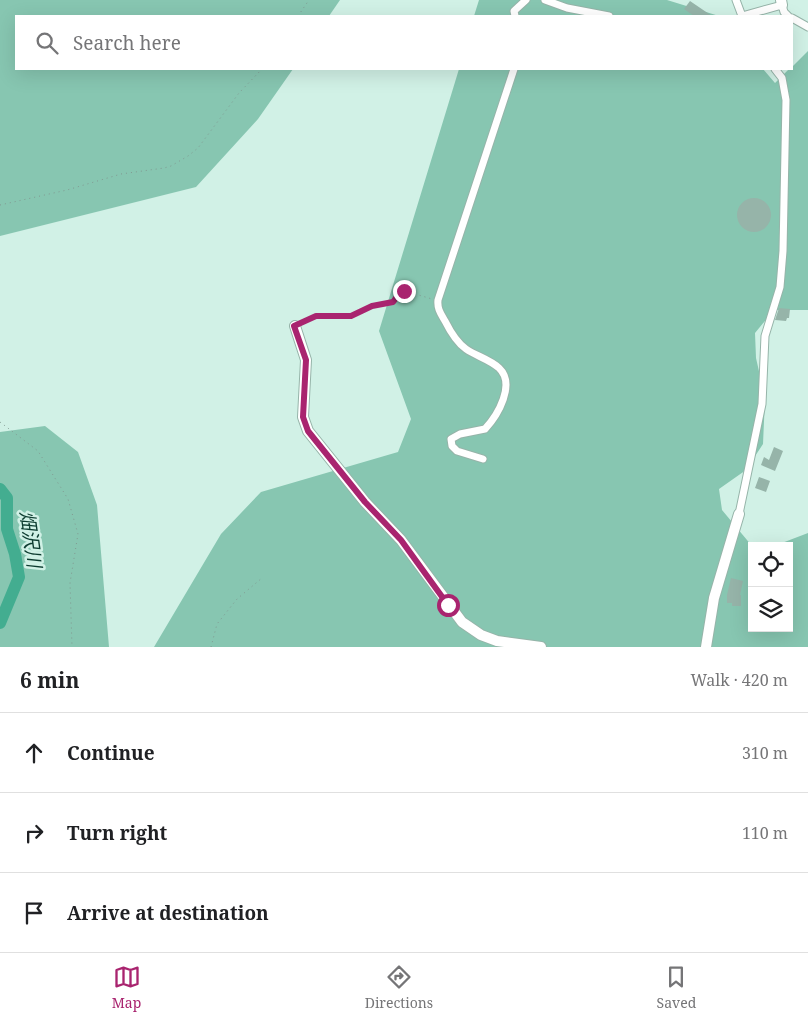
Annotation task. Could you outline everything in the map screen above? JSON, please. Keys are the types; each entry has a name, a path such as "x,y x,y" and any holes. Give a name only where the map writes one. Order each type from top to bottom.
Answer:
{"street":[{"path":"515,15 514,11 526,0"},
{"path":"546,0 567,8 605,15"},
{"path":"736,0 742,15"},
{"path":"745,15 782,2 784,12 787,15"},
{"path":"793,19 808,27"},
{"path":"483,459 458,451 452,446 451,439 460,434 486,429 506,392 507,379 500,369 465,348 452,335 437,307 514,70"},
{"path":"706,647 714,598 739,514 762,404 765,336 780,287 786,100 782,78 777,70"},
{"path":"294,326 306,360 303,417 308,431 365,502 401,540 462,622 481,635 497,641 541,647"}],"path":[{"path":"299,15 309,0"},
{"path":"0,205 67,190 121,174 171,166 198,148 239,93 261,70"},
{"path":"294,326 316,316 351,316 372,306 393,302 404,291 438,300"},
{"path":"0,422 38,451 68,499 78,534 70,584 72,647"},
{"path":"211,647 217,624 237,599 262,578"}],"green space":[{"path":"0,0 340,0 330,15 15,15 15,70 292,70 258,119 196,187 0,236"},
{"path":"479,0 667,0 716,15 474,15"},
{"path":"808,51 808,310 774,310 755,333 756,358 765,398 763,444 746,470 719,489 722,510 749,542 748,632 793,632 793,542 784,542 808,533 808,647 154,647 221,534 261,492 398,452 411,419 379,331 459,70 764,70 775,83 788,70 793,70 793,66"},
{"path":"45,426 78,452 97,505 109,647 0,647 0,432"}],"building":[{"path":"690,1 711,15 693,15 684,9"},
{"path":"754,198 766,203 771,215 766,227 754,232 742,227 737,215 742,203"},
{"path":"779,308 790,309 789,318 786,321 775,320"},
{"path":"774,447 783,451 775,471 761,465 764,457 769,460"},
{"path":"759,477 770,481 766,492 755,488"},
{"path":"731,578 743,581 740,595 741,606 732,606 732,603 727,603"}],"waterway":[{"name":"畑沢川","path":"0,489 7,498 7,529 15,554 19,577 0,623"}],"route":[{"path":"404,291 393,302 372,306 351,316 316,316 294,326 306,360 303,417 308,431 365,502 401,540 448,605"}]}
